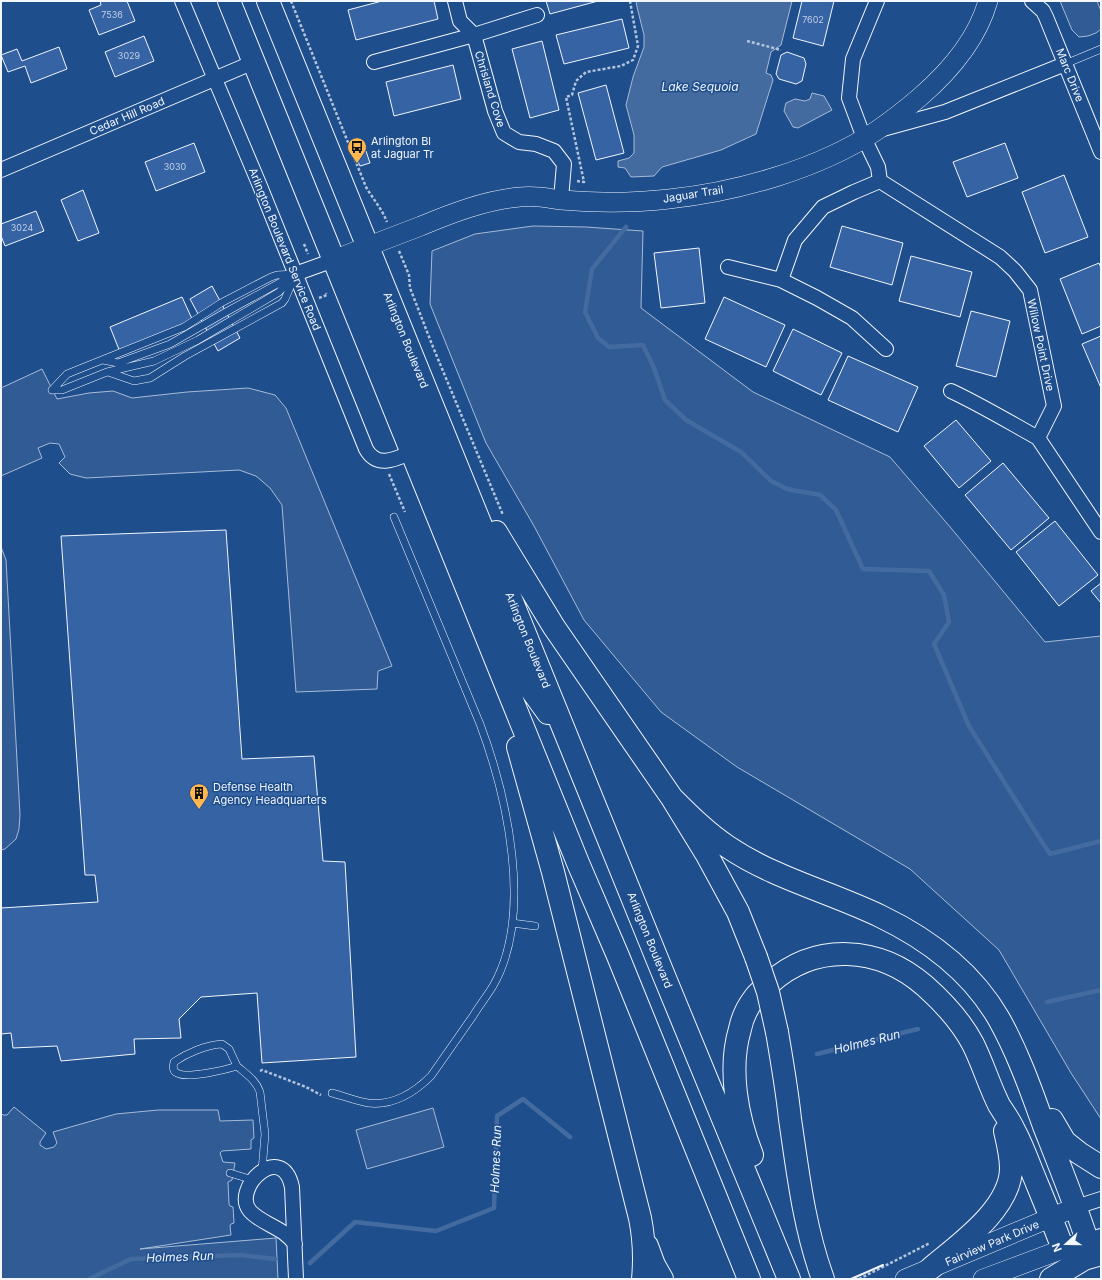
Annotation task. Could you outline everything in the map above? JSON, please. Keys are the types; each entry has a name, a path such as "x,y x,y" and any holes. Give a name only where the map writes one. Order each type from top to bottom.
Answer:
{"highway":[{"path":"229,1 748,1279"},
{"name":"Arlington Boulevard","path":"268,1 789,1279"},
{"path":"334,260 347,262 357,270 525,680 571,747"},
{"path":"444,435 484,512 554,627 672,798 707,855 734,906 756,956 768,992 777,1032 786,1085 798,1177 806,1223 814,1254 823,1279"},
{"path":"491,647 553,872 644,1238 654,1265 662,1279"},
{"path":"672,798 700,825 728,847 759,865 879,915 911,932 929,944 956,966 974,984 998,1019 1018,1058 1076,1207 1096,1243 1084,1259 1051,1279"},
{"path":"793,1279 787,1243 750,1151 743,1126 735,1079 736,1050 740,1029 748,1009 756,996 777,977 794,966 806,960 831,954 866,956 884,961 905,972 924,986 942,1003 960,1025 972,1044 999,1105 1014,1130 1063,1249"},
{"path":"1026,1078 1065,1142 1101,1167"},
{"path":"930,1269 982,1224 996,1208 1008,1187 1011,1169 1010,1151 999,1105"},
{"path":"643,1279 644,1238"}],"street":[{"name":"Arlington Boulevard Service Road","path":"182,1 215,78 368,453 373,458 384,461 392,460 412,452"},
{"name":"Chrisland Cove","path":"455,1 460,21 474,35 495,111 504,133 519,142 536,144 554,151 564,164 561,200"},
{"path":"781,280 794,240 823,207 854,192 880,182 870,135 849,98 853,59 877,1"},
{"name":"Jaguar Trail","path":"334,260 453,213 490,202 520,197 541,196 561,200 626,202 669,199 713,193 759,182 804,166 845,149 870,135 902,112 933,86 966,48 979,26 988,1"},
{"name":"Marc Drive","path":"1032,1 1043,11 1101,152"},
{"name":"Chrisland Cove","path":"374,62 474,35 537,15"},
{"name":"Cedar Hill Road","path":"1,170 254,62"},
{"path":"870,135 946,112 1065,64"},
{"name":"Willow Point Drive","path":"880,182 1000,257 1015,271 1030,290 1054,406 1038,438"},
{"path":"295,274 334,260"},
{"path":"728,267 781,280 817,298 852,318 886,349"},
{"path":"951,390 984,406 1004,420 1038,438 1101,532"},
{"path":"295,1244 283,1233 261,1220 250,1211 246,1203 246,1192 258,1175 271,1167 279,1167 286,1172 291,1180 295,1244 296,1279"},
{"name":"Fairview Park Drive","path":"906,1279 1051,1217 1101,1199"},
{"path":"983,1279 1063,1249 1096,1243"}],"lane":[{"path":"1065,64 1101,49"},
{"path":"295,274 279,292 198,340 154,361 107,372 62,390 52,390 67,374 102,360 118,362 170,344 295,274"},
{"path":"107,372 134,381 150,378 185,356 282,303 287,295 295,274"},
{"path":"332,1093 369,1103 391,1101 403,1098 412,1093 425,1082 431,1076 494,986 506,955 512,923 514,879 510,834 495,771 480,724 394,517"},
{"path":"512,923 535,926"},
{"path":"230,1174 258,1175 265,1134 258,1086 251,1077 237,1066 229,1049 222,1044 181,1057 174,1062 173,1066 173,1070 177,1074 182,1075 225,1070 237,1066"}],"path":[{"path":"291,1 366,187 381,208 393,236 409,275 410,288 433,347 506,521"},
{"path":"563,177 584,182 566,97 572,95 576,81 586,72 621,66 633,60 638,46 630,1"},
{"path":"747,41 781,50"},
{"path":"394,486 406,516"},
{"path":"251,1077 262,1070 306,1087 326,1098 331,1099 342,1096"}],"shaded area":[{"path":"1060,1 1097,1 1101,11 1101,29 1088,36 1079,37 1072,30"},
{"path":"533,226 586,227 643,231 641,308 753,392 890,457 1045,642 1101,636 1101,1119 1071,1073 999,950 910,869 737,767 661,712 584,620 534,526 486,443 430,304 432,251 475,234"},
{"path":"42,369 57,399 89,393 113,391 132,398 187,392 248,388 275,395 286,408 392,666 378,671 377,689 296,692 282,505 270,488 256,476 239,470 86,478 70,474 59,463 65,457 59,444 50,443 38,448 42,458 1,476 1,388"},
{"path":"1,547 6,560 20,815 19,829 16,839 5,849 1,850"},
{"path":"14,1107 46,1133 40,1142 40,1145 46,1149 54,1147 57,1143 53,1132 116,1114 158,1110 218,1110 220,1121 253,1120 254,1138 251,1140 251,1149 222,1151 220,1153 223,1162 235,1163 232,1180 228,1182 229,1204 233,1207 234,1223 230,1226 231,1235 140,1249 276,1238 278,1279 1,1279 1,1113 3,1115 7,1115"},
{"path":"433,1108 444,1147 367,1169 356,1130"}],"water":[{"name":"Lake Sequoia","path":"636,1 792,1 781,45 771,52 766,73 771,75 773,80 756,134 721,150 662,167 654,176 631,177 625,168 618,167 618,161 629,158 634,153 634,135 626,105 633,77 644,47 644,35"},
{"path":"812,93 824,96 832,110 798,128 793,127 784,111 786,103 795,99 805,101 810,99"}],"building":[{"path":"100,1 127,1 135,21 99,35 89,10 101,5"},
{"path":"382,1 434,1 438,19 356,40 348,10"},
{"path":"546,1 598,1 550,14"},
{"path":"802,1 834,1 823,46 793,38"},
{"path":"622,19 629,48 564,64 556,35"},
{"path":"144,36 154,61 115,77 105,52"},
{"path":"542,41 559,110 530,118 512,49"},
{"path":"59,47 67,69 31,83 25,66 8,72 1,55 17,49 22,61"},
{"path":"787,52 804,58 806,64 802,81 796,84 779,79 776,74 781,55"},
{"path":"453,65 461,99 394,116 386,82"},
{"path":"606,85 624,153 596,160 578,93"},
{"path":"194,143 205,172 156,191 145,162"},
{"path":"1005,143 1018,178 967,197 953,162"},
{"path":"366,151 370,163 360,166 355,155"},
{"path":"1064,175 1088,237 1045,253 1022,192"},
{"path":"83,190 99,233 78,241 61,200"},
{"path":"36,211 44,231 5,246 1,236 1,224"},
{"path":"842,226 903,243 892,285 830,267"},
{"path":"699,248 705,303 661,308 654,253"},
{"path":"911,256 972,272 960,317 899,301"},
{"path":"1099,263 1101,268 1101,326 1082,334 1060,279"},
{"path":"212,286 240,338 218,351 190,299"},
{"path":"182,297 193,321 120,352 110,327"},
{"path":"724,297 785,325 766,367 705,339"},
{"path":"971,311 1010,321 996,377 956,366"},
{"path":"793,329 842,353 821,395 773,371"},
{"path":"1101,336 1101,388 1082,344"},
{"path":"848,356 918,387 898,432 828,400"},
{"path":"956,420 991,461 959,488 924,446"},
{"path":"1003,463 1049,518 1011,550 965,495"},
{"path":"1055,521 1098,575 1059,606 1016,552"},
{"name":"Defense Health Agency Headquarters","path":"226,530 242,759 314,756 323,861 345,862 356,1057 262,1063 257,993 201,997 179,1019 181,1038 134,1039 135,1054 61,1061 57,1046 13,1048 11,1033 1,1034 1,908 98,902 95,875 85,875 61,536"},
{"path":"1101,583 1101,603 1091,591"}],"waterway":[{"path":"626,227 592,269 585,312 598,338 609,347 643,345 654,368 665,400 686,420 741,452 771,481 787,489 820,495 836,510 863,569 929,571 944,595 949,622 934,644 969,726 1040,839 1050,854 1101,841"},
{"name":"Holmes Run","path":"1047,1002 1101,990"},
{"name":"Holmes Run","path":"817,1054 918,1029"},
{"name":"Holmes Run","path":"310,1263 355,1222 436,1231 494,1208 497,1116 523,1099 570,1137"},
{"name":"Holmes Run","path":"89,1279 131,1259 240,1255 275,1259"}],"wall":[{"path":"851,1279 883,1265"}],"place":[{"name":"Arlington Bl at Jaguar Tr","path":"357,164"},
{"name":"Defense Health Agency Headquarters","path":"199,810"}]}
